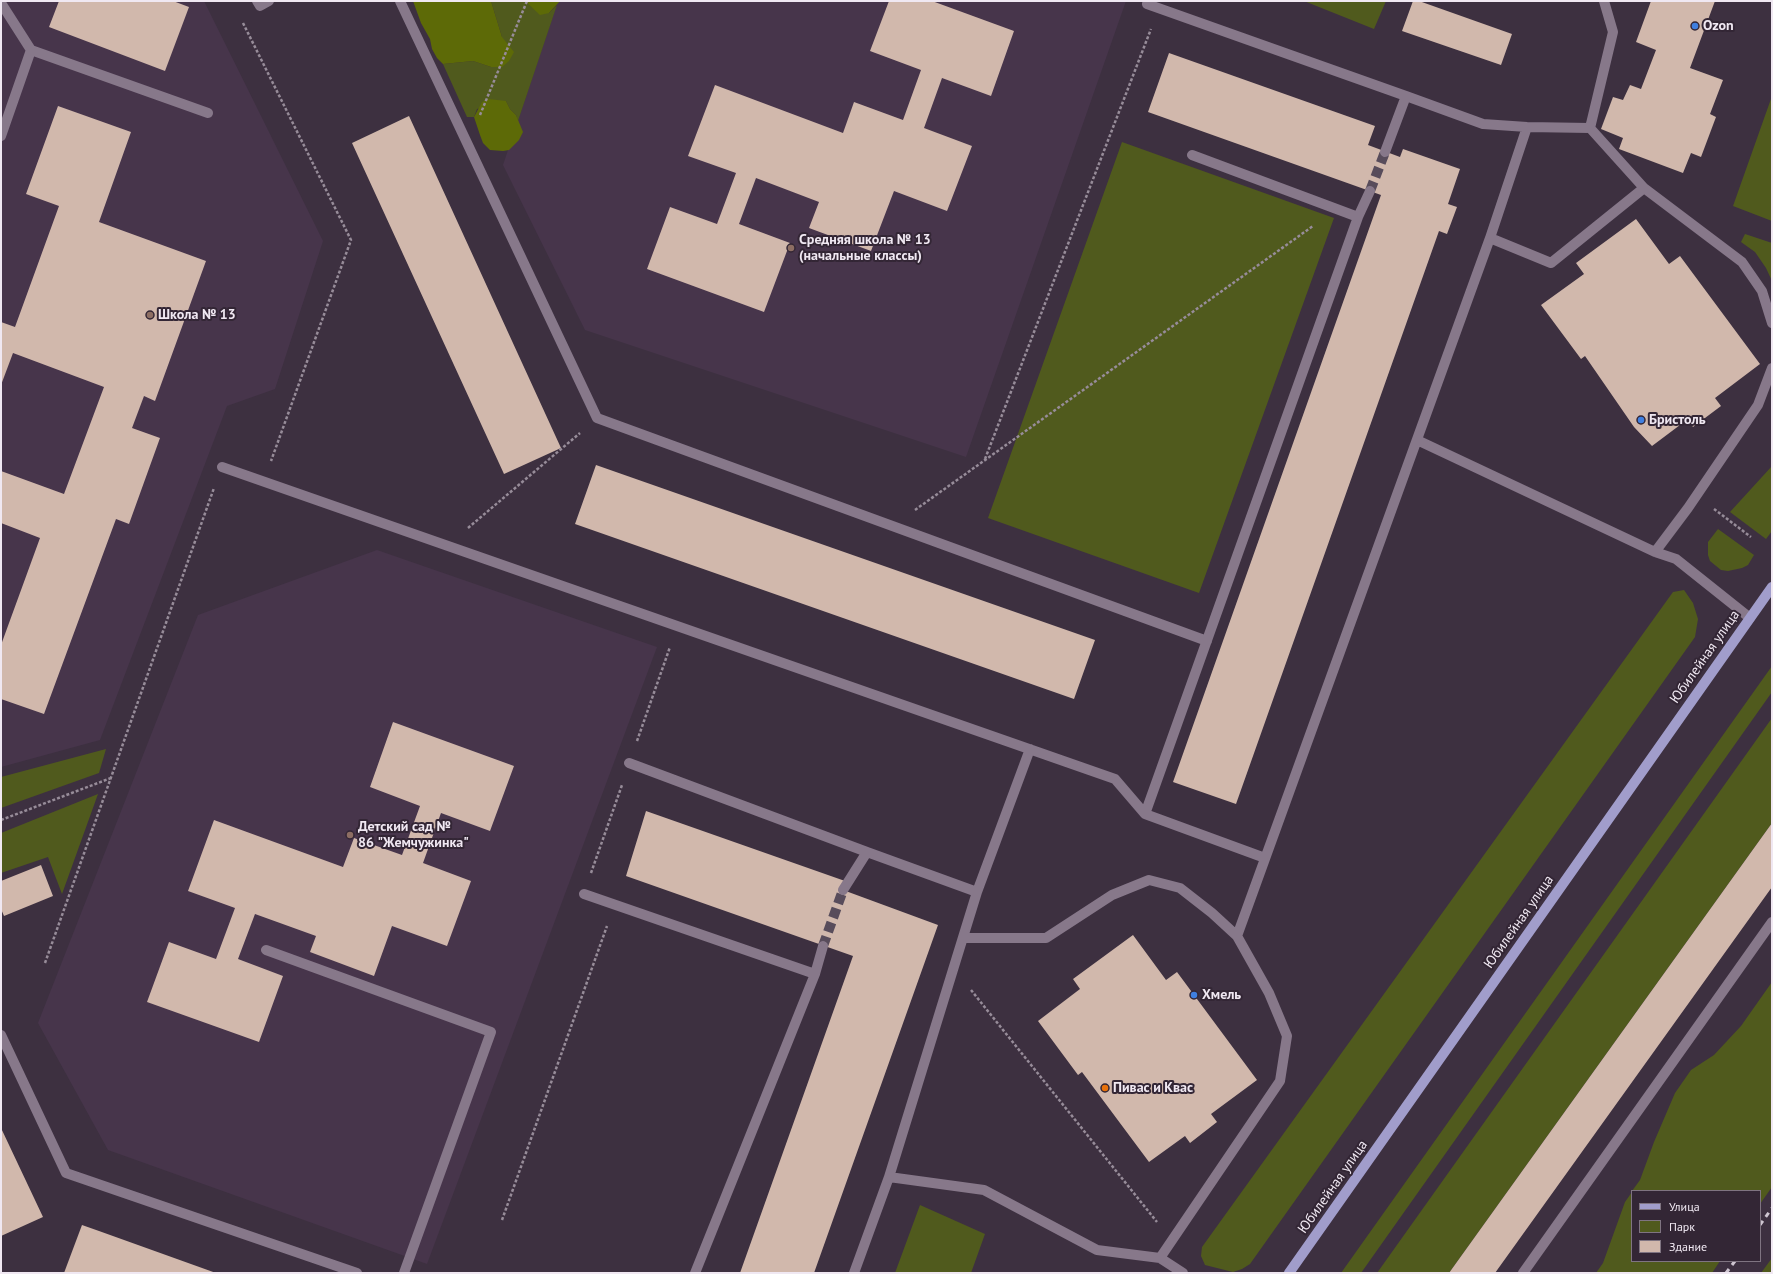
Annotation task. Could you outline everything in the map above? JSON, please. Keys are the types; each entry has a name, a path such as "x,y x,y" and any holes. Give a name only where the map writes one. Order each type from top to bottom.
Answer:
{"main road":[{"name":"Юбилейная улица","path":"1290,1273 1772,587"}],"lane":[{"path":"257,1 260,6 269,1"},
{"path":"400,1 597,418 1207,641"},
{"path":"1590,128 1612,32 1604,1"},
{"path":"1,3 31,50 208,113"},
{"path":"1147,4 1483,124 1590,128 1644,188 1742,262 1762,291 1772,323"},
{"path":"1,136 31,50"},
{"path":"1385,152 1406,96"},
{"path":"1236,936 1490,238 1527,126"},
{"path":"1192,155 1358,217"},
{"path":"1490,238 1551,263 1644,188"},
{"path":"1146,814 1358,217 1370,191"},
{"path":"1655,552 1688,508 1758,405 1772,368"},
{"path":"1416,440 1655,552 1676,559 1750,618"},
{"path":"222,467 1114,779 1146,814 1265,858"},
{"path":"854,1273 889,1177 977,892 1030,749"},
{"path":"629,763 977,892"},
{"path":"843,890 867,852"},
{"path":"964,938 1046,938 1112,895 1149,880 1180,888 1212,913 1236,936 1269,993 1287,1036 1280,1081 1160,1258"},
{"path":"584,894 815,974"},
{"path":"1523,1273 1772,922"},
{"path":"695,1273 815,974 823,946"},
{"path":"266,950 491,1032 404,1273"},
{"path":"1,1036 66,1173 357,1273"},
{"path":"889,1177 984,1190 1097,1250 1160,1258 1183,1273"}],"path":[{"path":"468,145 527,1"},
{"path":"985,460 1159,8"},
{"path":"243,22 351,240 264,482"},
{"path":"892,526 1337,209"},
{"path":"447,546 597,418"},
{"path":"45,963 222,467"},
{"path":"1713,508 1750,537"},
{"path":"1,820 111,778"},
{"path":"502,1220 614,905"},
{"path":"954,969 1172,1241"}],"shaded area":[{"name":"Школа № 13","path":"1,1 204,1 323,241 275,389 227,406 100,740 1,767"},
{"name":"Средняя школа № 13 (начальные классы)","path":"558,1 1126,1 966,457 585,330 503,165"},
{"name":"Детский сад № 86 \"Жемчужинка\"","path":"377,550 657,647 427,1264 108,1150 38,1023 198,615"}],"green space":[{"path":"413,1 491,1 502,37 514,52 509,61 502,67 491,67 473,61 443,64 437,58 432,49 430,39 421,23"},
{"path":"491,1 525,1 533,8 549,13 557,5 518,121 516,115 510,109 506,101 477,109 474,117 467,117 443,64 473,61 491,67 502,37"},
{"path":"525,1 560,1 549,13 540,15"},
{"path":"1304,1 1386,1 1374,29"},
{"path":"1772,96 1772,221 1733,206"},
{"path":"489,99 506,101 510,109 516,115 523,132 519,140 509,150 490,150 483,143 474,117 482,102"},
{"path":"1122,142 1334,218 1199,593 988,518"},
{"path":"1745,234 1772,243 1772,281 1766,268 1755,252 1741,242"},
{"path":"1772,466 1772,531 1766,539 1730,512"},
{"path":"1718,529 1754,555 1748,565 1728,571 1721,570 1710,561 1708,555 1708,542"},
{"path":"1684,590 1693,603 1698,619 1695,637 1250,1264 1233,1272 1205,1265 1201,1256 1202,1247 1673,592"},
{"path":"1772,666 1772,692 1361,1273 1341,1273"},
{"path":"1772,718 1772,823 1449,1273 1377,1273"},
{"path":"106,749 99,773 1,808 1,777"},
{"path":"98,794 62,894 48,857 1,873 1,833"},
{"path":"1772,982 1772,1187 1761,1203 1761,1190 1633,1190 1640,1180 1675,1093 1691,1070 1714,1055 1741,1026"},
{"path":"1631,1193 1631,1262 1719,1262 1712,1273 1596,1273 1603,1263 1625,1202"},
{"path":"920,1205 985,1234 971,1273 895,1273"},
{"path":"1772,1258 1772,1273 1761,1273"}],"building":[{"path":"59,1 173,1 189,7 165,71 49,27"},
{"path":"889,1 932,1 1014,31 991,96 942,78 924,128 972,146 947,211 894,191 871,251 809,228 819,202 756,178 739,224 790,243 764,312 647,269 670,207 717,224 736,173 688,156 715,85 843,133 854,102 903,120 921,70 870,51"},
{"path":"1413,1 1419,1 1512,34 1501,65 1402,31"},
{"path":"1651,1 1715,1 1690,68 1723,80 1710,114 1716,117 1701,157 1691,153 1683,173 1619,149 1623,138 1601,129 1613,97 1623,100 1630,85 1641,89 1656,50 1636,42"},
{"path":"1169,53 1375,126 1368,145 1400,157 1403,149 1460,169 1448,204 1457,207 1447,234 1439,231 1236,804 1173,782 1381,195 1148,112"},
{"path":"58,106 131,132 99,222 206,261 155,401 144,396 132,428 160,438 129,524 116,519 44,714 1,699 1,645 40,538 1,523 1,471 64,494 104,387 13,353 1,385 1,322 15,327 59,206 26,194"},
{"path":"409,116 561,448 504,474 352,143"},
{"path":"1636,219 1669,264 1680,256 1760,364 1715,398 1721,406 1693,427 1688,419 1652,446 1634,427 1585,356 1581,359 1541,305 1584,274 1576,263"},
{"path":"596,465 1095,640 1074,699 575,524"},
{"path":"393,722 514,766 490,831 441,813 423,863 471,881 447,946 392,926 374,976 310,952 316,936 255,914 238,959 283,976 259,1042 147,1002 169,942 216,959 235,908 188,891 214,820 343,867 354,838 402,855 420,806 370,787"},
{"path":"646,811 845,881 843,890 938,925 814,1273 740,1273 853,956 626,876"},
{"path":"1772,823 1772,887 1495,1273 1449,1273"},
{"path":"41,865 53,896 4,916 1,909 1,881"},
{"path":"1133,935 1166,980 1177,972 1257,1080 1211,1114 1217,1122 1190,1143 1185,1136 1149,1162 1082,1072 1078,1075 1038,1021 1080,989 1073,979"},
{"path":"1,1128 43,1217 1,1236"},
{"path":"82,1225 99,1231 216,1273 64,1273"}],"tunnel":[{"path":"1370,191 1385,152"},
{"path":"823,946 843,890"}],"railway":[{"path":"1761,1224 1772,1208"},
{"path":"1726,1273 1734,1262"}],"place":[{"name":"Ozon","path":"1695,26"},
{"name":"Средняя школа № 13 (начальные классы)","path":"791,248"},
{"name":"Школа № 13","path":"150,315"},
{"name":"Бристоль","path":"1641,420"},
{"name":"Детский сад № 86 \"Жемчужинка\"","path":"350,835"},
{"name":"Хмель","path":"1194,995"},
{"name":"Пивас и Квас","path":"1105,1088"}]}
